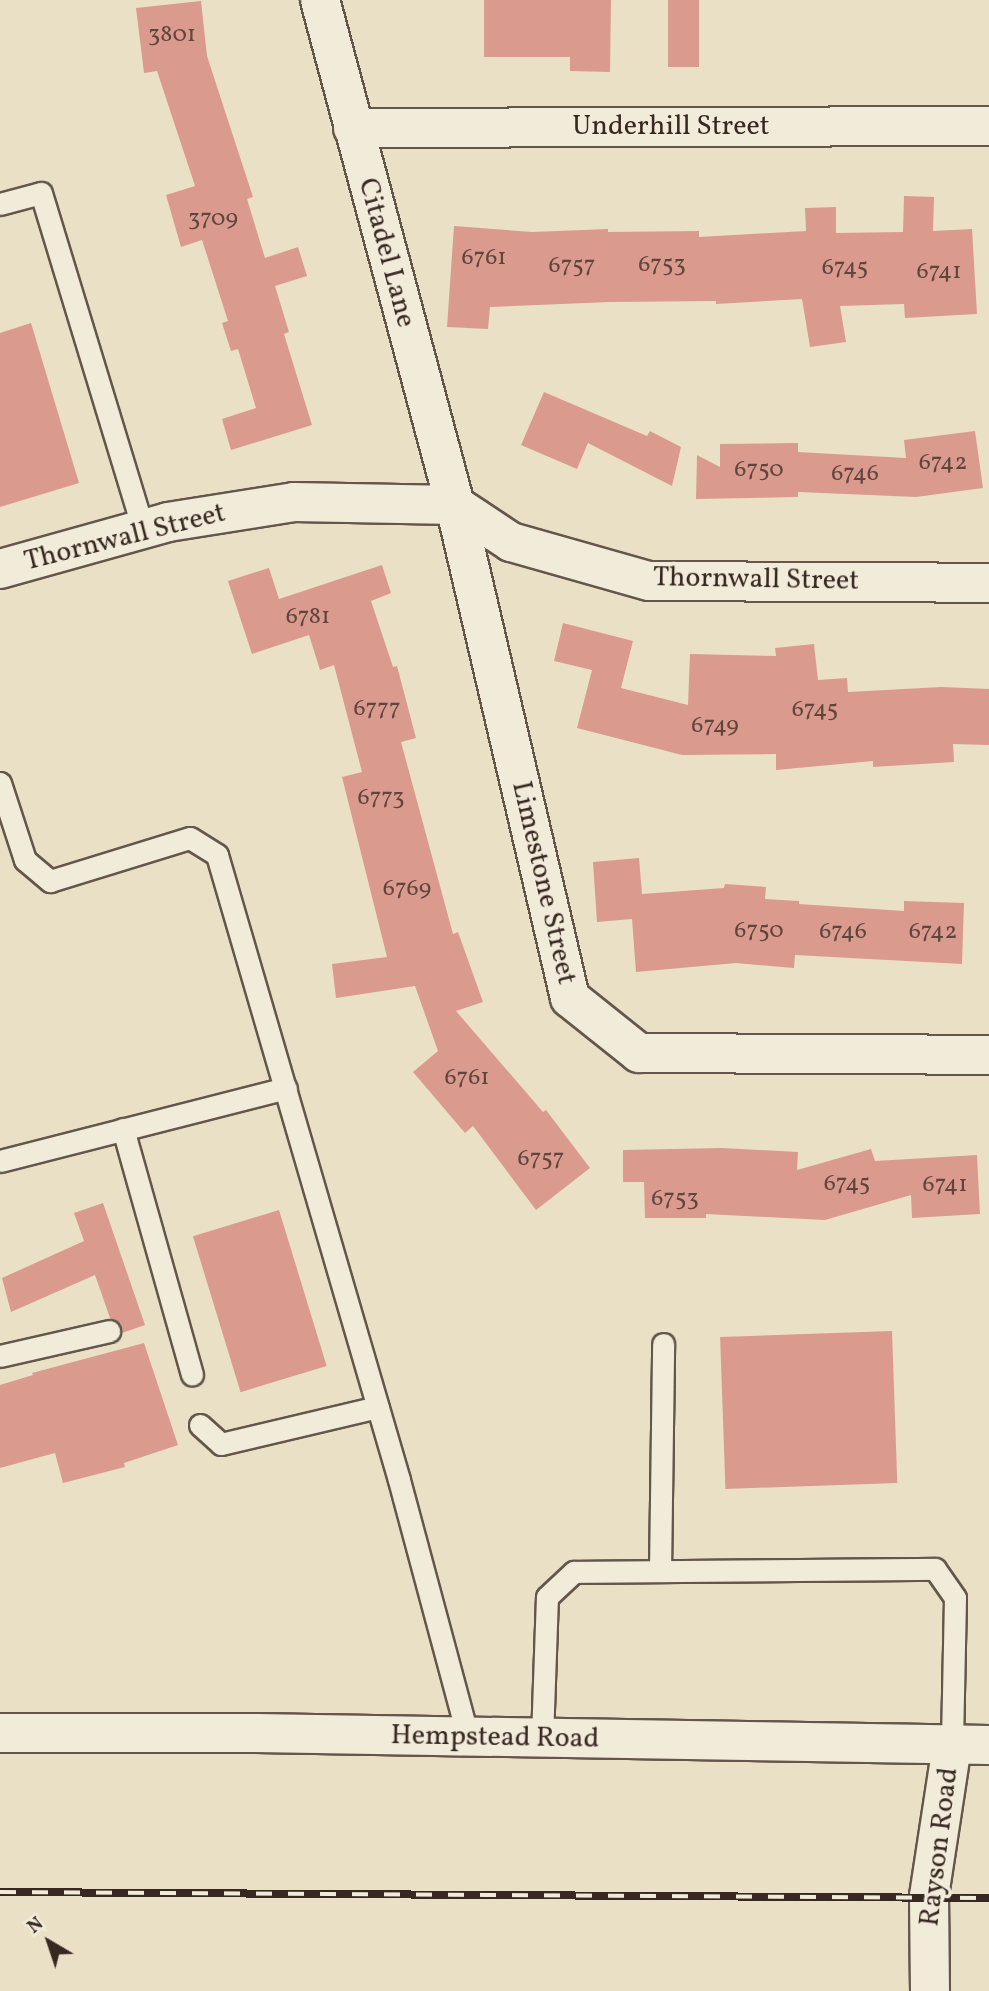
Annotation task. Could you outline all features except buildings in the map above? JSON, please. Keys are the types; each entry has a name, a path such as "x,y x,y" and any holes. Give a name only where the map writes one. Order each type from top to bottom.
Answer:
{"street":[{"name":"Citadel Lane","path":"320,0 455,505"},
{"name":"Underhill Street","path":"353,128 989,126"},
{"name":"Thornwall Street","path":"0,569 143,529 293,502 455,505 511,542 649,581 989,583"},
{"name":"Limestone Street","path":"455,505 570,998 639,1053 989,1055"},
{"name":"Hempstead Road","path":"0,1733 970,1745"},
{"name":"Rayson Road","path":"930,1991 929,1896 970,1745"}],"lane":[{"path":"0,204 41,193 143,529"},
{"path":"0,783 24,860 50,881 190,838 217,855 378,1407 468,1738"},
{"path":"0,1161 286,1088"},
{"path":"123,1129 192,1374"},
{"path":"0,1356 109,1331"},
{"path":"660,1572 663,1344"},
{"path":"201,1425 220,1444 378,1407"},
{"path":"542,1739 547,1597 574,1572 935,1569 955,1598 970,1745"}],"railway":[{"path":"0,1892 989,1898"}]}
